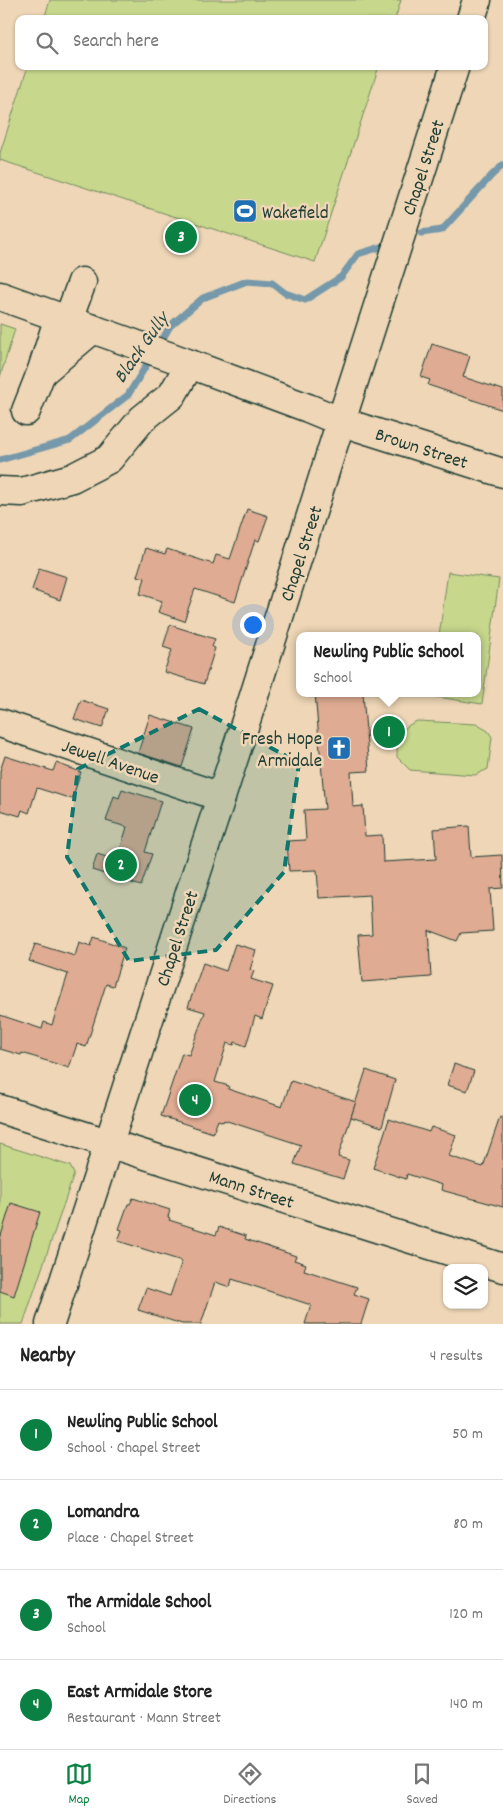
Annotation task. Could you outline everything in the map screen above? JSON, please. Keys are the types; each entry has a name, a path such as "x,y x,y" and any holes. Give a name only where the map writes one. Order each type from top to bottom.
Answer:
{"street":[{"path":"472,15 477,0"},
{"name":"Chapel Street","path":"50,1324 342,422 393,256 454,70"},
{"path":"26,411 41,374 74,322 82,282"},
{"name":"Brown Street","path":"0,296 180,360 342,422 503,473"},
{"path":"41,374 74,322"},
{"path":"0,491 22,492 72,478 109,459 142,419 172,395 180,360"},
{"name":"Jewell Avenue","path":"0,723 221,797"},
{"name":"Mann Street","path":"0,1109 503,1268"}],"highlighted area":[{"path":"199,709 299,763 284,872 216,950 129,961 67,857 78,769"}],"green space":[{"path":"50,0 401,0 396,15 45,15"},
{"name":"Wakefield","path":"27,70 378,70 315,262 0,160 0,153"},
{"path":"0,324 15,329 0,377"},
{"path":"448,572 499,579 482,704 437,697 481,697 481,632 440,632"},
{"path":"417,721 476,724 488,731 492,737 488,769 475,775 410,770 397,757 398,744 400,734 406,727"},
{"path":"0,1144 70,1166 74,1174 23,1324 0,1324"}],"building":[{"path":"432,344 470,356 463,377 503,390 503,410 428,385 430,380 421,377"},
{"path":"247,509 268,516 259,541 255,540 235,602 195,589 184,621 158,612 162,601 140,594 145,578 137,576 146,548 165,554 167,549 213,564 216,555 230,559"},
{"path":"39,568 67,577 60,600 32,590"},
{"path":"170,625 215,639 212,647 215,648 204,684 164,672 172,650 163,647"},
{"path":"315,697 363,697 369,771 351,772 353,807 363,806 365,836 382,835 383,862 436,859 434,829 469,826 471,857 502,855 503,888 490,889 493,931 461,933 457,941 428,930 431,977 362,982 358,935 372,934 370,895 319,898 317,870 289,871 287,841 306,840 304,810 325,809"},
{"path":"81,700 109,709 102,728 74,719"},
{"path":"150,715 194,729 182,767 138,753"},
{"path":"5,756 53,771 56,763 81,772 72,799 37,788 29,813 22,810 20,816 0,810 0,771"},
{"path":"122,789 161,801 145,852 152,854 141,886 92,870 97,854 117,860 127,827 106,821 114,796 119,798"},
{"path":"94,937 125,948 113,986 106,984 86,1047 77,1044 69,1068 22,1053 21,1055 0,1049 0,1015 42,1029 44,1022 52,1025 68,974 29,961 35,944 75,956 79,942 91,946"},
{"path":"235,944 256,950 250,970 254,971 251,979 273,986 262,1019 255,1016 246,1046 235,1042 234,1045 227,1043 215,1082 229,1086 228,1089 282,1107 291,1081 356,1102 338,1157 349,1160 343,1179 294,1164 301,1145 224,1120 223,1122 218,1120 213,1133 161,1116 182,1053 189,1055 205,1012 188,1007 203,963 226,971"},
{"path":"454,1064 474,1071 467,1091 447,1085"},
{"path":"366,1070 395,1080 382,1127 351,1117"},
{"path":"500,1117 503,1118 503,1207 441,1190 442,1185 407,1174 406,1179 373,1168 389,1119 429,1132 431,1127 456,1135 449,1156 483,1167"},
{"path":"133,1198 170,1210 169,1220 216,1235 219,1227 246,1236 245,1239 296,1256 294,1260 306,1264 304,1270 357,1287 354,1294 369,1299 361,1324 305,1324 311,1305 232,1279 230,1287 215,1282 201,1324 182,1324 138,1310 146,1288 170,1296 182,1261 118,1241 122,1230 119,1229 128,1204 130,1204"},
{"path":"11,1203 40,1212 14,1296 0,1291 0,1239"}],"waterway":[{"name":"Black Gully","path":"421,233 442,230 503,165"},
{"name":"Black Gully","path":"158,347 170,326 203,298 247,281 272,283 285,293 305,300 341,277 358,254 381,247"},
{"name":"Black Gully","path":"0,460 70,440 128,395 152,356"}],"place":[{"name":"Wakefield","path":"245,211"},
{"name":"The Armidale School","path":"181,237"},
{"name":"Newling Public School","path":"389,732"},
{"name":"Fresh Hope Armidale","path":"339,748"},
{"name":"Lomandra","path":"121,865"},
{"name":"East Armidale Store","path":"195,1100"}]}
